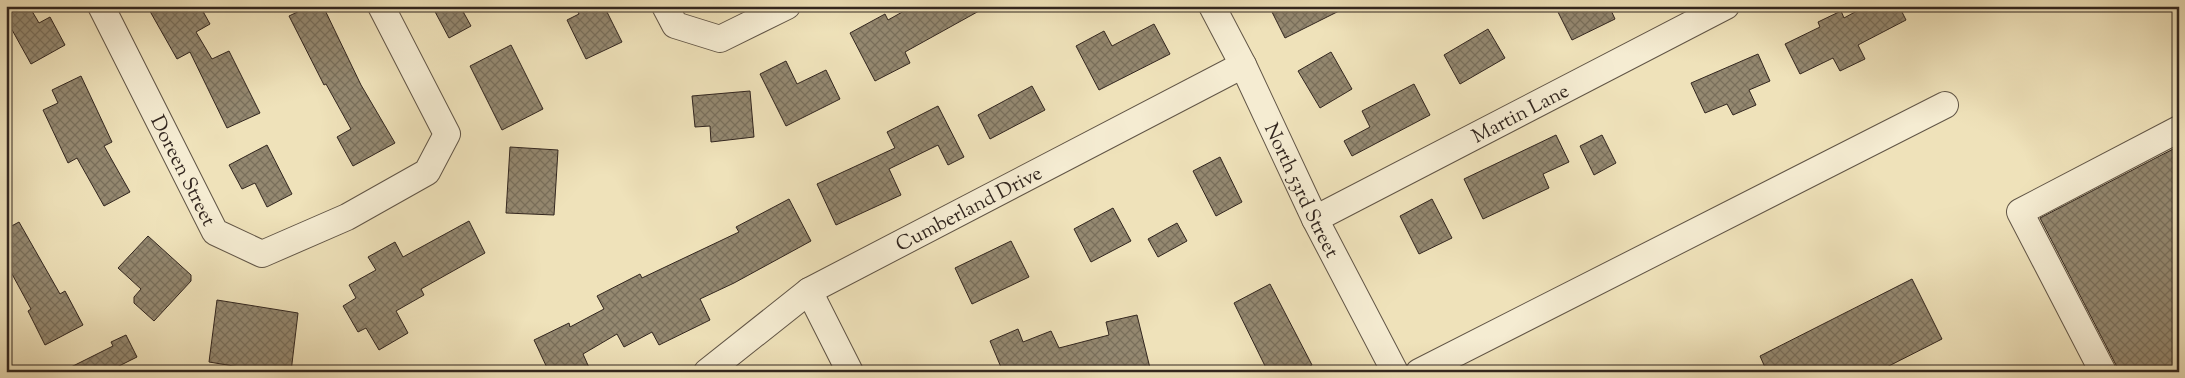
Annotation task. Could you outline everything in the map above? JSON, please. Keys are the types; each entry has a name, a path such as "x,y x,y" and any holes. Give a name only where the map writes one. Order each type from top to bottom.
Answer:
{"street":[{"name":"Doreen Street","path":"101,6 215,232 262,254 347,216 427,172 447,134 381,6"},
{"path":"665,6 675,25 720,39 787,6"},
{"name":"North 53rd Street","path":"1212,6 1243,65 1315,219 1395,372"},
{"name":"Martin Lane","path":"1315,219 1726,6"},
{"name":"Cumberland Drive","path":"707,372 809,291 1243,65"},
{"path":"1419,372 1945,105"},
{"path":"2103,372 2020,212 2179,129"},
{"path":"809,291 850,372"}],"building":[{"path":"6,6 29,6 39,23 50,17 65,45 31,64 6,19"},
{"path":"147,6 200,6 210,24 196,32 212,59 229,51 260,113 227,128 190,52 177,59"},
{"path":"310,6 323,6 361,85 395,143 353,166 337,137 351,129 326,84 324,85 289,16"},
{"path":"432,6 460,6 471,26 449,38"},
{"path":"575,6 604,6 622,42 586,59 567,20 579,14"},
{"path":"913,6 988,6 905,52 910,63 875,81 850,33 885,14 888,20"},
{"path":"1269,6 1349,6 1285,38"},
{"path":"1555,6 1609,6 1615,19 1572,40"},
{"path":"1866,6 1899,6 1906,20 1858,45 1865,59 1840,71 1833,58 1800,74 1785,44 1820,27 1818,22 1841,11 1844,18"},
{"path":"1154,24 1170,54 1099,90 1076,46 1104,31 1112,46"},
{"path":"1488,29 1505,58 1460,84 1444,55"},
{"path":"511,45 543,109 502,130 470,66"},
{"path":"1331,52 1352,89 1320,108 1298,71"},
{"path":"1758,54 1770,81 1749,90 1756,105 1733,115 1727,104 1705,113 1691,83"},
{"path":"786,61 797,84 826,70 840,99 786,126 760,74"},
{"path":"81,76 112,142 104,146 130,192 104,206 77,158 68,163 43,110 58,103 52,90"},
{"path":"1414,84 1430,115 1352,156 1344,141 1370,127 1362,111"},
{"path":"1032,86 1045,110 990,139 978,115"},
{"path":"750,91 754,137 711,142 710,126 695,127 692,96"},
{"path":"938,106 964,157 948,165 938,145 889,169 901,195 836,225 817,184 895,148 887,132"},
{"path":"1556,135 1569,162 1543,174 1549,188 1483,219 1464,179"},
{"path":"1602,135 1616,163 1594,175 1580,146"},
{"path":"267,145 292,194 267,207 255,183 242,189 229,165"},
{"path":"2179,146 2179,372 2118,372 2040,218"},
{"path":"510,147 558,150 554,215 506,213"},
{"path":"1220,157 1242,202 1216,216 1193,171"},
{"path":"789,199 811,241 734,283 700,299 710,320 659,345 652,332 624,347 617,334 583,354 591,372 549,372 534,340 569,323 570,327 604,309 597,296 640,274 642,278 739,232 736,227"},
{"path":"1432,199 1452,238 1419,254 1400,216"},
{"path":"1113,208 1131,241 1091,262 1074,229"},
{"path":"469,221 485,253 421,289 424,295 396,311 408,333 379,350 366,328 358,332 343,306 356,298 349,285 376,270 368,257 395,242 403,257"},
{"path":"19,222 60,294 65,291 83,325 45,345 28,311 31,309 6,263 6,229"},
{"path":"1177,223 1187,241 1158,257 1148,239"},
{"path":"148,236 191,275 191,281 154,321 134,303 134,297 141,289 118,268"},
{"path":"1011,241 1029,277 972,304 955,268"},
{"path":"1912,279 1942,339 1877,372 1767,372 1760,356"},
{"path":"1270,284 1312,365 1298,372 1268,372 1234,303"},
{"path":"217,300 298,313 291,372 270,372 209,362"},
{"path":"1137,315 1150,368 1133,372 1003,372 990,341 1018,329 1023,342 1051,331 1059,348 1109,335 1106,322"},
{"path":"126,335 137,357 107,372 61,372 113,346 111,342"}]}
